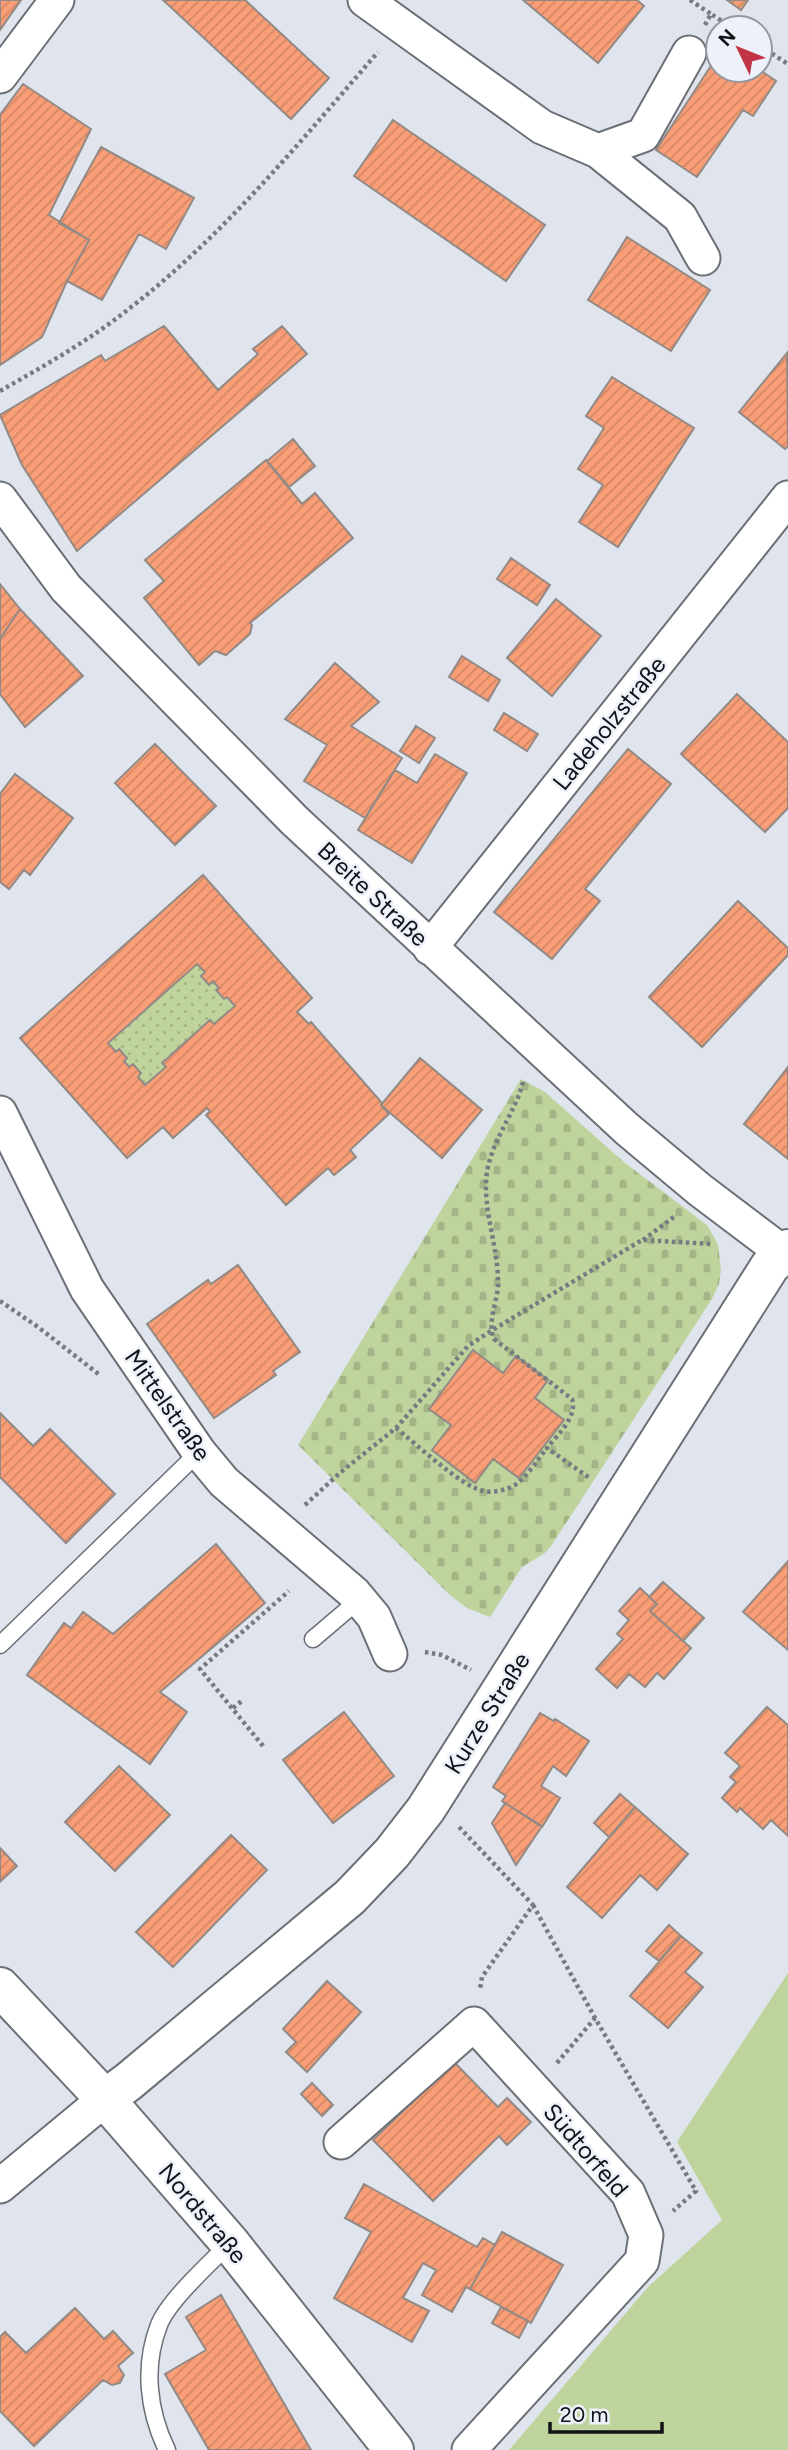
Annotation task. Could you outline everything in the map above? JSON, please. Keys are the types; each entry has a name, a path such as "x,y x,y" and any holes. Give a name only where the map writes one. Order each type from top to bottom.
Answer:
{"main road":[{"name":"Kurze Straße","path":"105,2099 349,1897 392,1853 426,1809 770,1266 785,1251"},
{"name":"Nordstraße","path":"0,1987 105,2099 230,2243 394,2450"}],"street":[{"path":"0,76 57,0"},
{"path":"365,0 542,127 598,151 680,217 703,258"},
{"path":"598,151 642,135 689,53"},
{"name":"Ladeholzstraße","path":"430,948 788,498"},
{"name":"Breite Straße","path":"0,499 66,588 275,801 627,1129 700,1190 785,1251"},
{"name":"Mittelstraße","path":"0,1113 87,1289 199,1451 224,1482 360,1599 374,1617 390,1654"},
{"path":"341,2142 474,2024"},
{"name":"Südtorfeld","path":"474,2024 628,2193 646,2235"},
{"path":"0,2186 105,2099"},
{"path":"469,2450 642,2261 646,2235"}],"lane":[{"path":"0,1645 199,1451"},
{"path":"313,1639 360,1599"},
{"path":"167,2450 159,2434 149,2394 149,2362 160,2323 186,2288 230,2243"}],"path":[{"path":"690,0 711,14"},
{"path":"0,391 44,366 129,309 204,244 279,166 401,25"},
{"path":"396,1428 466,1483 485,1492 494,1492 514,1485 527,1472 573,1413 572,1399 494,1339 491,1331 498,1288 498,1263 488,1220 486,1181 493,1151 521,1090 524,1075"},
{"path":"280,1528 341,1472 396,1428 468,1346 491,1331 642,1240 718,1244"},
{"path":"547,1448 594,1481"},
{"path":"263,1746 200,1669 289,1591"},
{"path":"390,1654 402,1651 434,1653 471,1670"},
{"path":"232,1708 243,1700"},
{"path":"459,1826 533,1905 696,2191 646,2235"},
{"path":"474,2024 482,1978 533,1905"},
{"path":"533,2090 595,2018"}],"green space":[{"path":"197,964 205,972 209,984 213,981 219,988 216,991 224,999 227,997 235,1006 214,1024 209,1020 162,1063 166,1067 145,1085 108,1043"},
{"path":"521,1079 545,1092 625,1163 707,1225 718,1244 721,1270 719,1284 712,1299 551,1546 545,1553 522,1567 490,1617 467,1608 450,1595 298,1445"},
{"path":"788,1973 788,2450 509,2450 648,2287 722,2220 677,2142"}],"building":[{"path":"0,0 21,0 0,30"},
{"path":"163,0 245,0 329,78 291,119"},
{"path":"523,0 637,0 644,6 598,63"},
{"path":"727,0 748,0 741,10"},
{"path":"704,76 704,84 774,84 774,80 776,81 753,116 743,110 697,177 656,150"},
{"path":"23,84 91,129 49,215 89,240 42,337 0,365 0,115"},
{"path":"393,120 545,225 506,281 354,176"},
{"path":"101,147 194,198 166,249 139,234 102,300 67,281 89,240 59,223"},
{"path":"627,237 710,290 671,351 588,300"},
{"path":"164,326 218,390 258,354 253,349 282,326 307,354 77,551 22,465 0,415 101,355 105,361"},
{"path":"787,353 788,446 785,449 739,412"},
{"path":"612,377 694,428 618,547 579,522 603,485 578,469 604,428 586,416"},
{"path":"293,439 315,466 289,487 267,461"},
{"path":"266,460 302,504 315,493 353,538 250,623 250,634 226,655 215,651 199,665 144,598 164,581 145,560"},
{"path":"511,558 550,585 537,605 497,579"},
{"path":"0,584 20,609 0,639"},
{"path":"556,599 601,636 552,696 507,658"},
{"path":"20,609 83,676 25,727 0,694 0,639"},
{"path":"462,656 500,680 488,701 449,677"},
{"path":"335,663 379,702 351,726 402,758 365,818 304,781 327,745 285,719"},
{"path":"737,694 788,742 788,808 765,832 681,754"},
{"path":"504,713 538,734 527,751 494,730"},
{"path":"416,726 435,738 419,763 400,751"},
{"path":"155,744 216,806 175,845 115,783"},
{"path":"628,749 671,784 585,889 600,901 552,959 494,912"},
{"path":"435,754 467,773 412,863 358,830 395,770 417,783"},
{"path":"15,774 73,818 30,875 24,870 9,889 0,882 0,794"},
{"path":"203,875 312,998 297,1012 309,1024 311,1022 389,1114 350,1150 356,1157 334,1175 328,1168 286,1205 206,1115 210,1111 207,1108 173,1138 163,1127 127,1158 20,1038","holes":["197,964 205,972 201,976 209,985 213,981 219,988 216,990 235,1006 214,1024 210,1020 162,1063 166,1067 145,1085 138,1077 141,1073 133,1064 129,1067 124,1061 127,1058 119,1049 116,1052 108,1043"]},
{"path":"738,901 788,948 788,955 702,1047 649,997"},
{"path":"420,1058 482,1110 442,1158 381,1105"},
{"path":"788,1067 788,1159 744,1124"},
{"path":"238,1265 300,1352 273,1371 276,1375 214,1418 147,1324 208,1280 211,1284"},
{"path":"473,1350 503,1373 516,1356 548,1380 535,1398 564,1420 519,1478 493,1459 475,1483 432,1450 451,1425 429,1409"},
{"path":"0,1413 33,1446 50,1429 115,1494 66,1543 0,1477"},
{"path":"216,1544 265,1603 160,1692 187,1712 150,1764 27,1675 64,1623 71,1628 83,1612 113,1634"},
{"path":"788,1561 788,1650 743,1612"},
{"path":"663,1582 704,1618 683,1641 650,1611 657,1604 649,1597"},
{"path":"640,1588 657,1604 650,1611 691,1648 664,1679 657,1673 645,1687 629,1674 617,1688 596,1669 623,1639 617,1634 629,1620 619,1611"},
{"path":"767,1707 788,1725 788,1836 771,1820 763,1829 740,1808 737,1812 722,1798 736,1782 730,1777 740,1766 725,1753"},
{"path":"344,1712 394,1776 333,1823 283,1760"},
{"path":"540,1713 554,1721 555,1719 589,1741 566,1776 553,1766 541,1786 560,1798 542,1827 502,1801 506,1796 493,1787"},
{"path":"119,1766 170,1815 115,1871 65,1822"},
{"path":"620,1794 635,1807 609,1837 594,1823"},
{"path":"505,1803 542,1826 516,1865 492,1823"},
{"path":"635,1807 688,1854 657,1890 640,1875 602,1918 567,1887"},
{"path":"231,1835 267,1870 173,1967 136,1932"},
{"path":"0,1848 17,1866 0,1882"},
{"path":"669,1925 681,1936 659,1961 646,1951"},
{"path":"681,1936 702,1953 685,1972 703,1987 668,2028 630,1996"},
{"path":"327,1981 361,2012 307,2072 286,2052 296,2042 283,2029"},
{"path":"454,2062 498,2107 507,2098 531,2122 507,2145 499,2136 433,2201 373,2140"},
{"path":"312,2083 333,2105 322,2116 301,2094"},
{"path":"364,2184 477,2247 483,2238 495,2245 470,2289 466,2287 452,2312 422,2295 436,2270 423,2263 403,2298 429,2311 412,2342 334,2298 371,2232 345,2218"},
{"path":"502,2232 563,2265 531,2323 470,2289"},
{"path":"221,2295 311,2450 209,2450 165,2374 206,2350 186,2317"},
{"path":"501,2307 528,2321 519,2338 492,2323"},
{"path":"75,2308 104,2339 113,2331 133,2353 118,2366 124,2375 120,2383 112,2385 103,2380 34,2446 0,2411 0,2337 5,2332 26,2353"}]}
